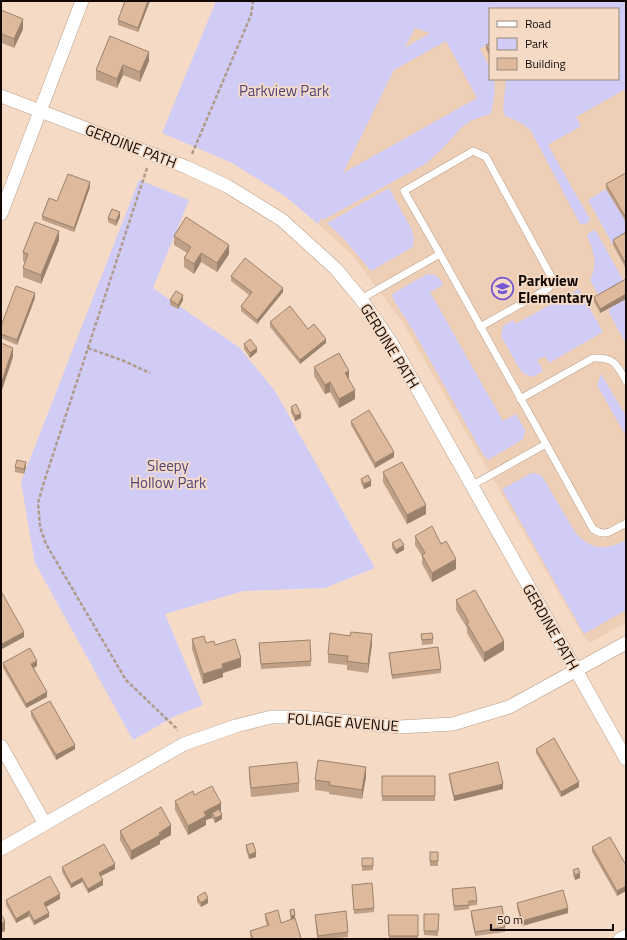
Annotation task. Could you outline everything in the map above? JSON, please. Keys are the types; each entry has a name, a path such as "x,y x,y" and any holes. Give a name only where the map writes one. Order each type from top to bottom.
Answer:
{"street":[{"path":"1,214 82,1"},
{"name":"GERDINE PATH","path":"1,96 186,167 227,186 282,220 336,269 361,299 392,344 626,759"},
{"name":"FOLIAGE AVENUE","path":"1,849 184,744 236,726 271,718 303,717 399,727 453,724 510,707 576,672 626,643"},
{"path":"1,746 45,824"},
{"path":"620,939 626,936"}],"lane":[{"path":"480,327 549,288 553,280 486,157 473,151 404,191 592,529 599,533 609,533 626,523"},
{"path":"361,299 440,254"},
{"path":"520,398 593,358 606,357 617,365 626,381"},
{"path":"471,486 546,444"}],"path":[{"path":"186,167 251,15 253,1"},
{"path":"152,154 38,503 40,527 46,544 126,680 176,728 184,744"},
{"path":"88,348 124,361 150,373"}],"shaded area":[{"name":"Parkview Elementary","path":"428,1 626,1 626,622 590,643 584,637 403,323 352,255 318,224"}],"green space":[{"name":"Parkview Park","path":"216,1 626,1 626,89 576,117 581,126 548,145 590,219 586,223 580,224 531,131 516,120 505,116 503,108 506,80 619,80 619,8 489,8 489,44 480,49 489,66 489,80 494,80 495,83 491,114 472,120 462,127 427,163 323,220 321,218 318,224 285,196 232,163 162,133","holes":["415,28 430,33 406,47 405,47","446,41 477,98 343,173 394,70"]},
{"name":"Sleepy Hollow Park","path":"139,180 189,200 153,288 240,348 275,391 375,568 325,588 243,591 165,614 203,705 175,716 133,740 35,563 21,482"},
{"path":"389,188 412,230 414,239 413,247 371,271 344,239 327,223"},
{"path":"606,189 626,222 626,237 613,245 588,200"},
{"path":"594,230 596,231 623,280 623,282 604,296 598,294 590,280 594,269 594,258 592,247 587,236"},
{"path":"427,274 435,275 442,282 443,285 430,292 503,421 516,414 525,430 522,440 488,460 484,456 414,332 393,299 392,294"},
{"path":"579,289 603,332 549,363 545,356 537,360 543,371 533,377 524,374 520,370 501,336 503,326 513,320 515,324"},
{"path":"626,299 626,344 609,313 610,308"},
{"path":"601,374 626,416 626,436 597,385"},
{"path":"531,473 542,476 575,532 586,542 599,547 605,547 619,544 626,540 626,610 584,634 502,489"}],"building":[{"path":"125,1 148,1 138,28 118,20"},
{"path":"1,10 23,19 14,39 2,34 1,37"},
{"path":"110,36 149,52 140,72 123,65 117,79 96,70"},
{"path":"489,44 489,51 486,45"},
{"path":"626,173 626,218 606,184"},
{"path":"68,174 90,182 74,228 42,216 49,198 57,201"},
{"path":"112,209 120,212 116,221 108,218"},
{"path":"186,217 229,245 217,263 201,253 194,264 184,258 191,247 174,236"},
{"path":"35,222 59,231 41,275 23,268 28,254 23,252"},
{"path":"626,232 626,264 613,240"},
{"path":"245,258 283,288 257,320 241,306 252,292 231,276"},
{"path":"626,279 626,294 600,309 594,297"},
{"path":"16,286 35,293 17,340 1,334 1,326"},
{"path":"176,291 183,295 178,305 170,300"},
{"path":"290,306 308,329 314,324 326,339 300,360 270,322"},
{"path":"250,339 257,348 250,353 244,344"},
{"path":"1,343 13,348 1,384"},
{"path":"339,353 349,371 345,373 355,390 339,399 330,382 325,385 314,367"},
{"path":"296,404 301,414 295,416 291,407"},
{"path":"369,410 394,452 375,463 351,421"},
{"path":"17,460 26,462 24,469 15,467"},
{"path":"402,462 426,505 407,515 383,472"},
{"path":"368,475 371,481 364,484 361,479"},
{"path":"432,526 441,544 446,541 456,559 432,573 422,555 425,553 415,536"},
{"path":"400,539 404,545 396,550 392,543"},
{"path":"475,590 504,641 484,653 467,624 469,622 456,600"},
{"path":"1,591 24,632 2,644 1,642"},
{"path":"351,632 372,634 368,664 347,661 348,656 328,654 330,633 350,636"},
{"path":"432,633 433,639 422,640 421,634"},
{"path":"204,636 206,643 214,641 215,645 235,639 241,658 222,664 223,668 203,674 192,639"},
{"path":"310,640 311,661 261,664 259,643"},
{"path":"438,647 441,669 392,675 389,653"},
{"path":"30,648 37,661 31,664 47,692 26,704 3,663"},
{"path":"50,701 75,745 56,755 31,711"},
{"path":"554,738 579,782 561,792 536,749"},
{"path":"318,760 366,767 362,790 329,785 330,782 315,780"},
{"path":"297,762 299,783 251,788 249,767"},
{"path":"498,762 503,784 454,796 449,774"},
{"path":"382,776 435,776 435,796 382,796"},
{"path":"212,786 221,803 204,812 206,816 188,826 175,801 193,791 194,795"},
{"path":"161,807 171,825 159,833 160,835 131,851 120,831"},
{"path":"219,809 222,815 215,818 212,813"},
{"path":"610,837 626,865 626,886 617,891 592,847"},
{"path":"253,843 256,852 249,855 246,845"},
{"path":"104,844 115,864 99,873 103,880 88,889 82,878 71,884 62,867"},
{"path":"430,852 438,852 438,861 430,861"},
{"path":"362,858 373,858 373,866 362,866"},
{"path":"578,868 580,873 575,875 573,870"},
{"path":"50,876 60,894 44,903 49,913 34,921 29,911 16,919 6,900"},
{"path":"372,883 374,908 354,910 352,885"},
{"path":"475,887 477,901 469,901 469,905 454,906 452,889"},
{"path":"563,890 568,908 522,921 517,903"},
{"path":"205,892 208,898 201,903 197,897"},
{"path":"502,906 505,927 475,932 471,911"},
{"path":"294,909 295,915 291,916 290,910"},
{"path":"278,910 281,923 295,918 301,938 253,939 250,931 269,925 265,914"},
{"path":"346,911 348,932 318,936 315,915"},
{"path":"1,914 5,921 1,924"},
{"path":"424,914 439,914 438,931 424,931"},
{"path":"388,915 418,915 418,936 389,936"}],"place":[{"name":"Parkview Elementary","path":"502,289"}]}
